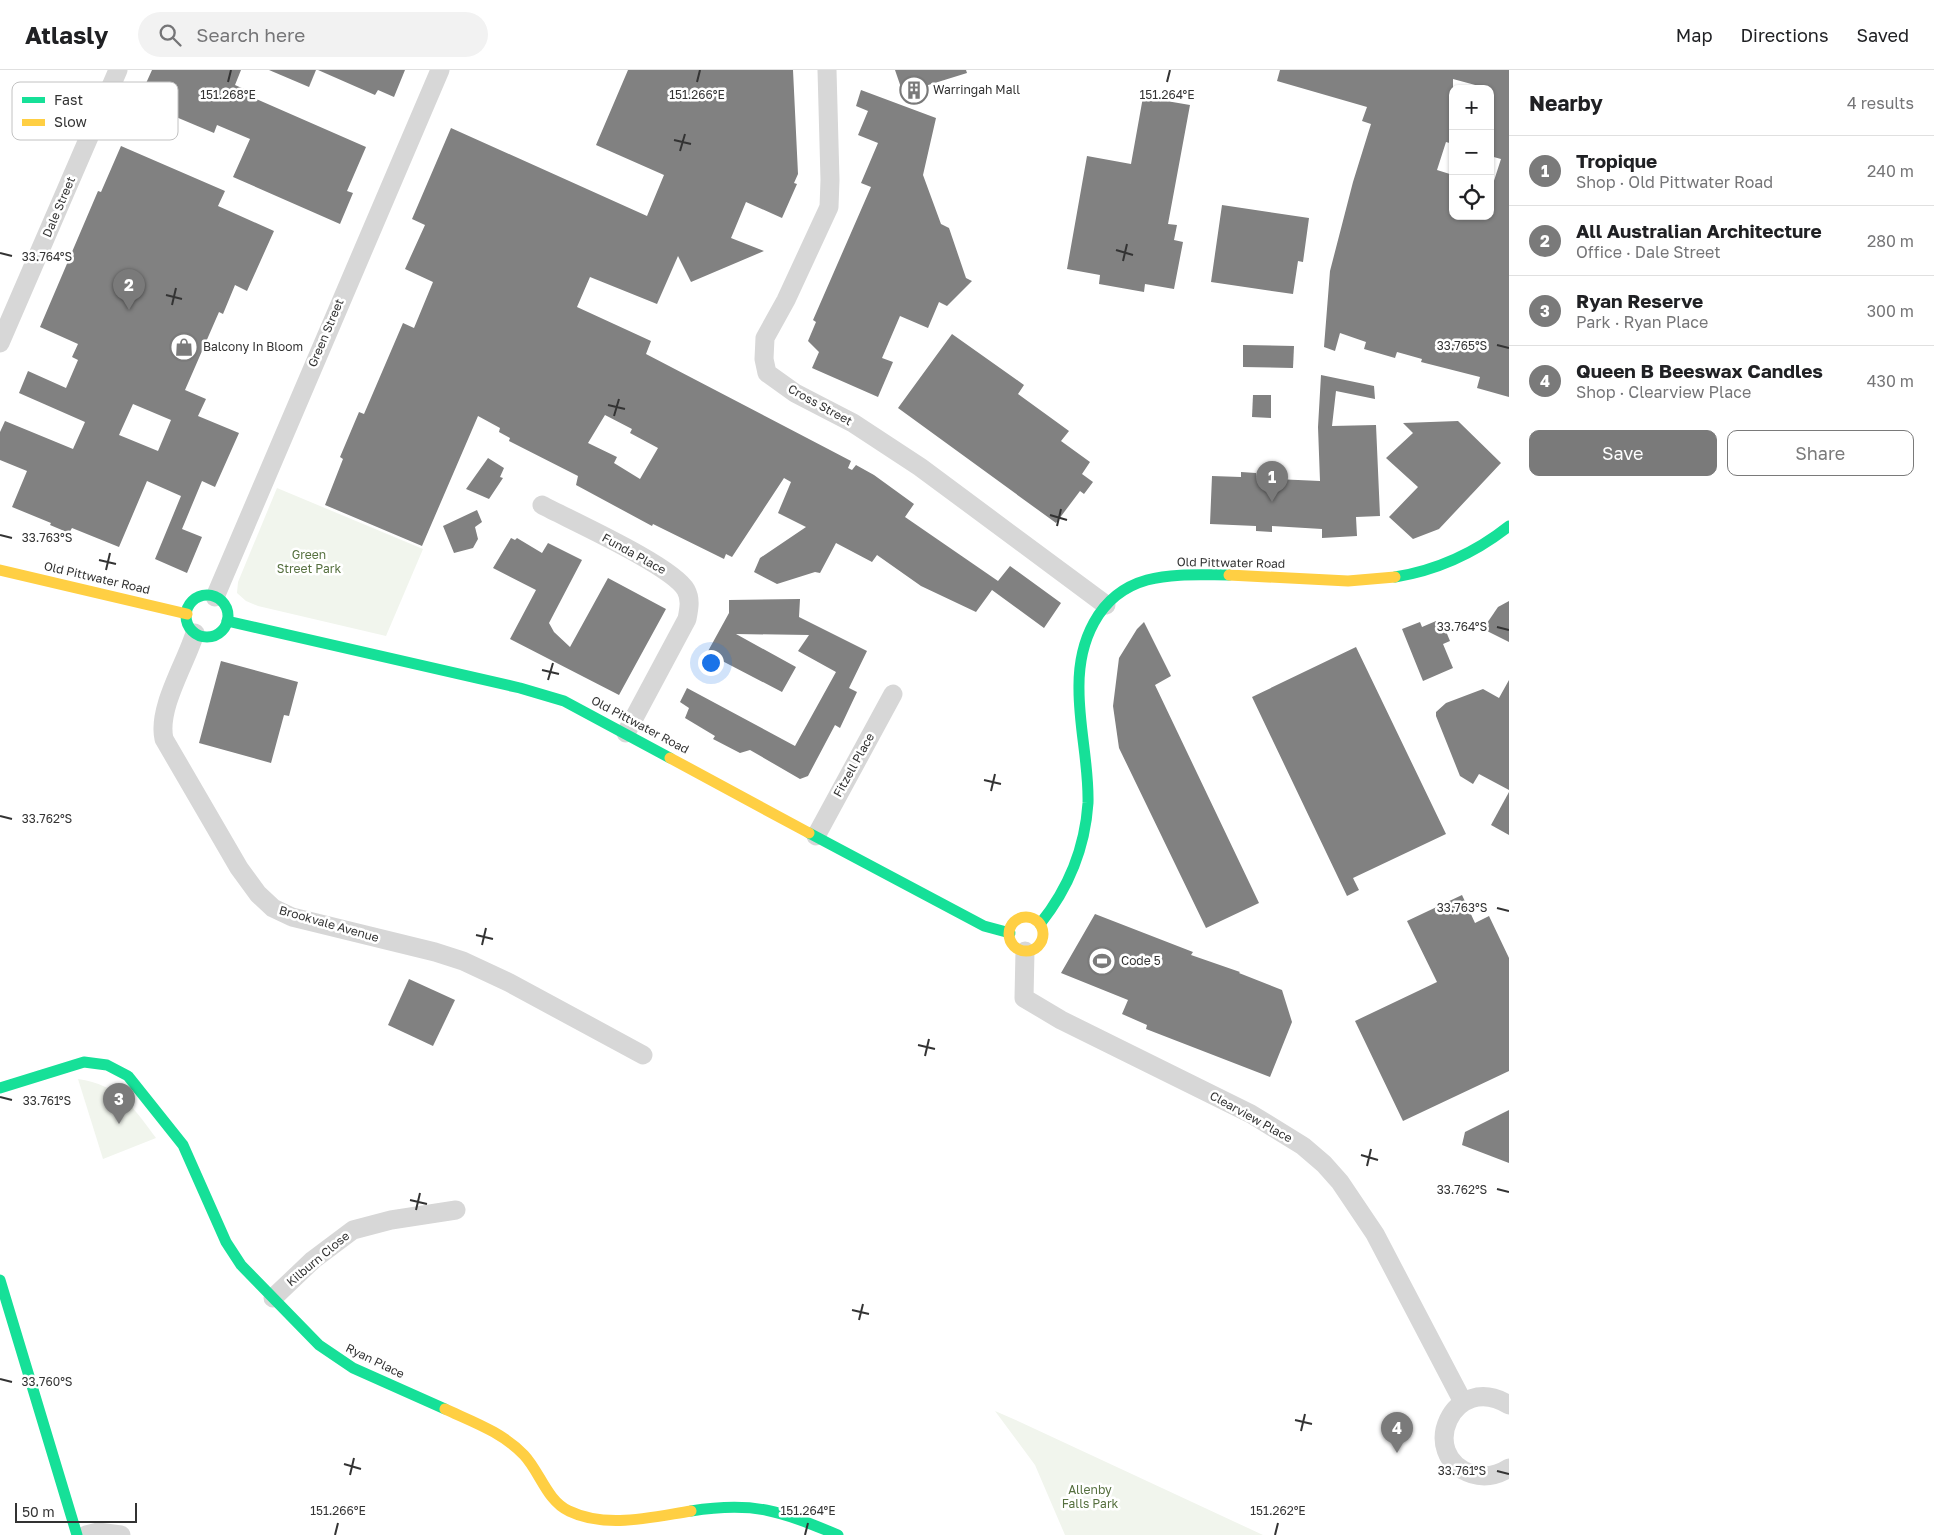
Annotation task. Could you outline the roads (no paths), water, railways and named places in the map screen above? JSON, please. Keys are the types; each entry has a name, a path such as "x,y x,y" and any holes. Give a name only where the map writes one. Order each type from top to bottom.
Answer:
{"street":[{"name":"Dale Street","path":"113,82 118,70"},
{"name":"Green Street","path":"215,597 230,557 440,70"},
{"name":"Cross Street","path":"827,70 830,180 828,207 786,300 765,338 764,359 767,373 795,393 852,423 920,467 1106,605"},
{"name":"Dale Street","path":"0,343 88,140"},
{"name":"Funda Place","path":"542,505 663,568 686,590 690,606 687,620 626,733"},
{"name":"Old Pittwater Road","path":"1040,924 1062,895 1082,839 1088,787 1079,698 1080,660 1089,630 1106,605 1132,586 1147,580 1167,576 1249,575 1359,581 1392,578 1447,564 1472,552 1509,526"},
{"name":"Old Pittwater Road","path":"0,570 187,614"},
{"path":"215,597 225,607 227,621 223,629 215,635 205,636 195,633 189,627 187,614 190,605 196,598 215,597"},
{"name":"Old Pittwater Road","path":"227,621 520,688 564,702 626,733 970,919 984,926 1010,933"},
{"name":"Brookvale Avenue","path":"195,633 165,711 162,730 164,739 239,868 265,902 273,908 292,916 435,952 462,961 510,983 643,1055"},
{"name":"Fitzell Place","path":"816,836 893,694"},
{"path":"1024,918 1035,920 1040,924 1043,933 1041,942 1034,949 1025,951 1016,947 1010,933 1014,923 1024,918"},
{"name":"Clearview Place","path":"1025,951 1024,998 1061,1020 1280,1130 1324,1164 1357,1205 1375,1234 1463,1402"},
{"name":"Ryan Place","path":"0,1088 84,1062 107,1065 128,1076 183,1145 233,1254 319,1345 372,1377 489,1428 528,1460 551,1497 560,1505 582,1517 609,1521 742,1506 776,1511 838,1535"},
{"name":"Kilburn Close","path":"273,1298 312,1260 352,1230 391,1220 456,1210"},
{"path":"0,1280 77,1535"},
{"path":"1509,1405 1497,1398 1483,1396 1463,1402 1449,1417 1444,1430 1445,1444 1450,1457 1459,1468 1478,1476 1492,1475 1509,1468"},
{"path":"86,1535 98,1532 121,1535"}],"place":[{"name":"Warringah Mall","path":"914,90"},
{"name":"All Australian Architecture","path":"129,310"},
{"name":"Balcony In Bloom","path":"184,347"},
{"name":"Tropique","path":"1272,502"},
{"name":"Code 5","path":"1102,961"},
{"name":"Ryan Reserve","path":"119,1124"},
{"name":"Queen B Beeswax Candles","path":"1397,1453"}],"park label":[{"name":"Green Street Park","path":"309,562"},
{"name":"Allenby Falls Park","path":"1090,1497"}]}
